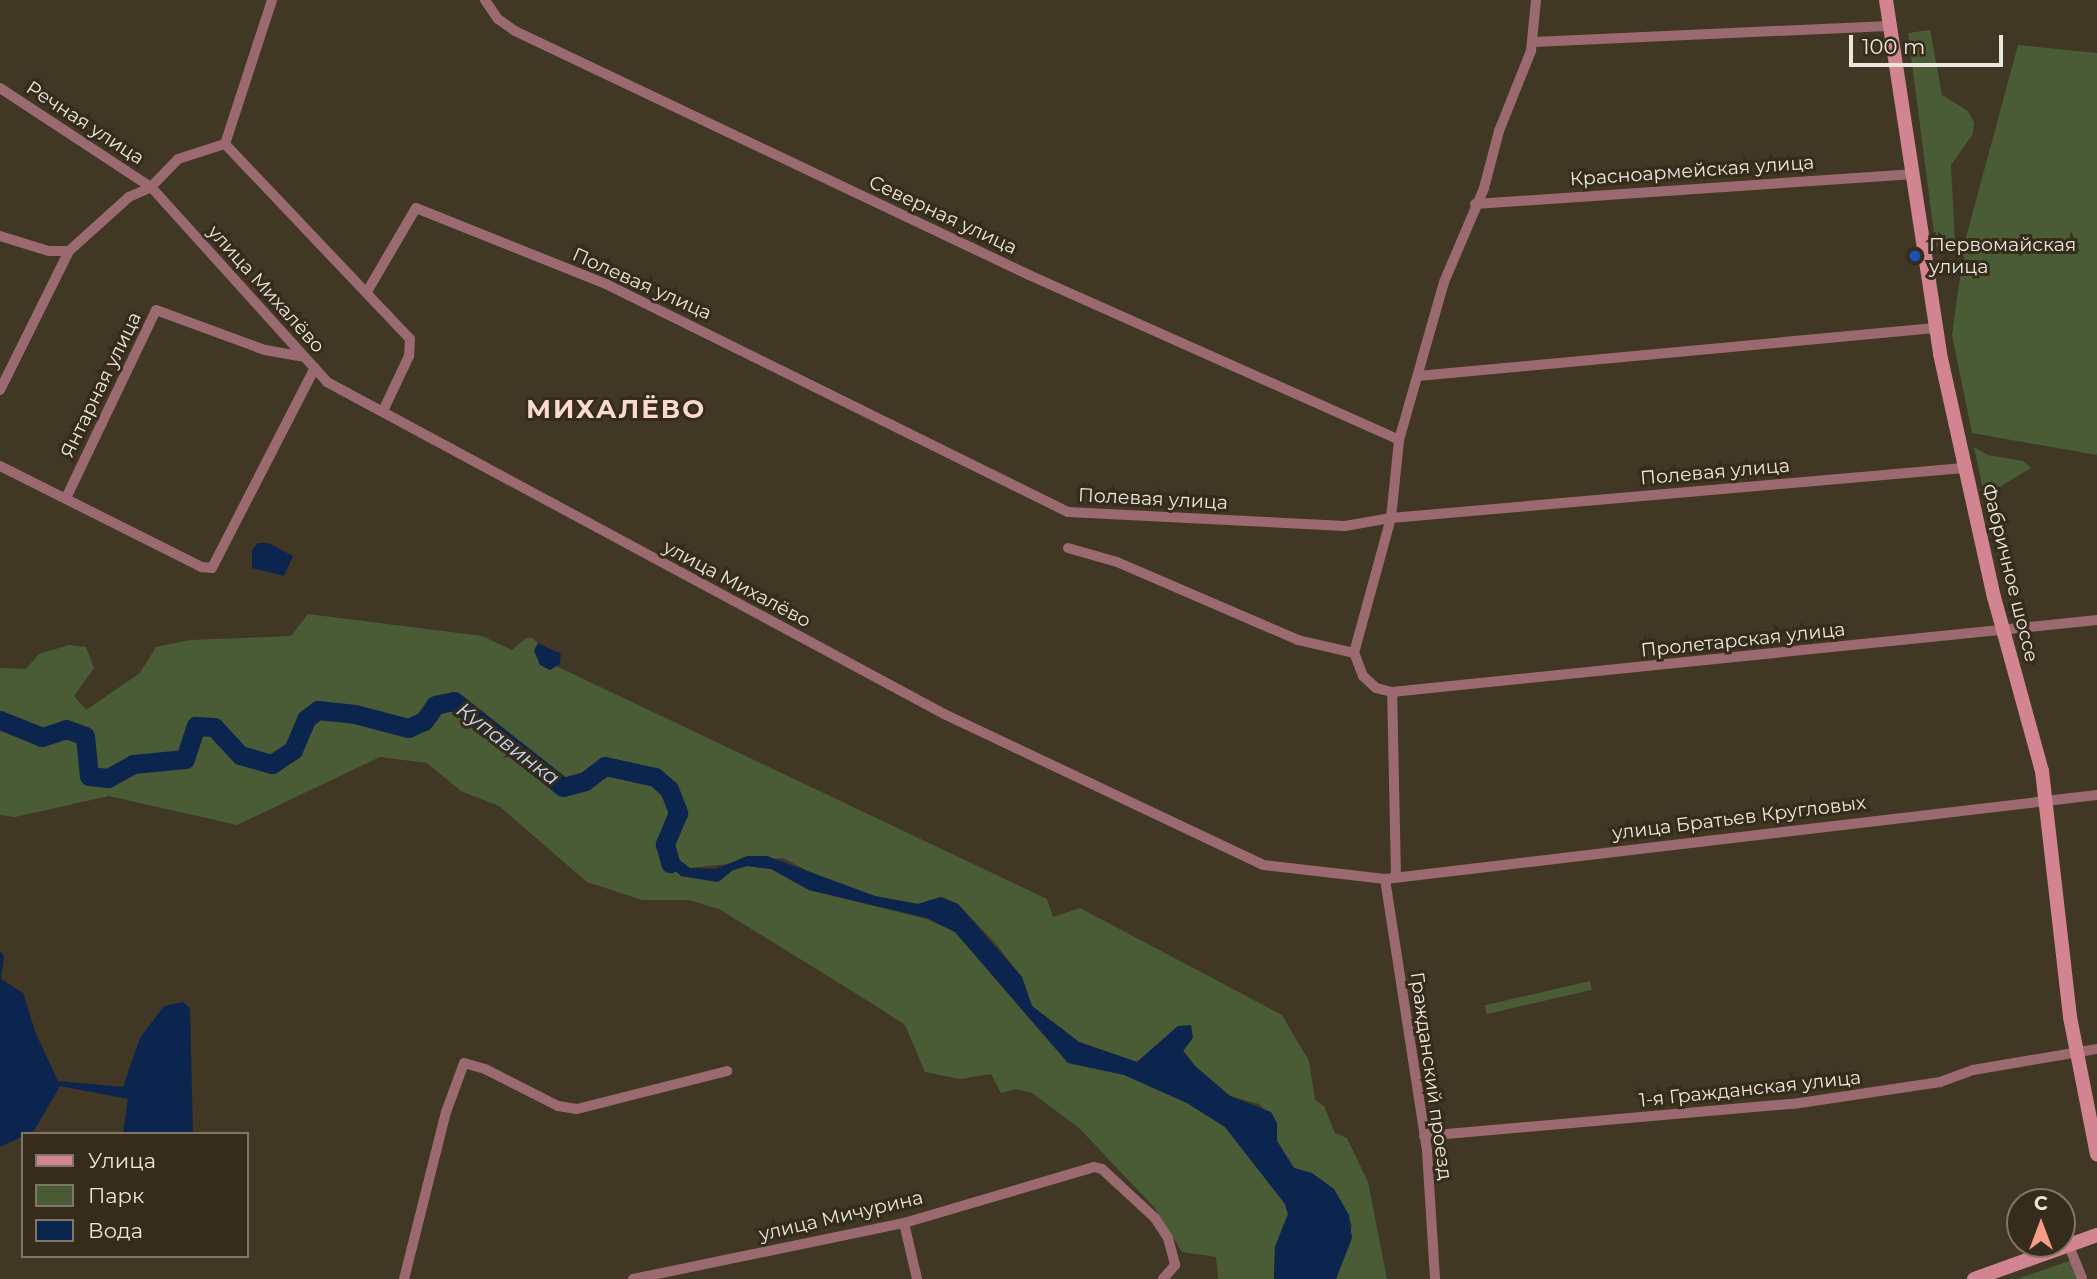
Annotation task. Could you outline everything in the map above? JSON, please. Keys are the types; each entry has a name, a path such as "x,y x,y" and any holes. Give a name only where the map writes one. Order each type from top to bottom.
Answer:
{"main road":[{"name":"Фабричное шоссе","path":"1886,0 1935,328 1964,468 2004,631 2038,751 2047,800 2077,1053 2097,1154"},
{"path":"2076,1244 2097,1236"},
{"path":"1974,1279 2034,1258"}],"street":[{"path":"225,144 272,0"},
{"name":"Северная улица","path":"485,0 492,13 515,31 1029,275 1399,440"},
{"path":"1392,692 1376,688 1363,676 1354,653 1391,518 1399,440 1444,282 1534,42 1536,0"},
{"path":"1534,42 1889,26"},
{"name":"Речная улица","path":"0,88 152,187"},
{"path":"0,390 69,251 130,197 152,187 178,159 225,144"},
{"path":"225,144 368,290 410,339 410,356 383,411"},
{"name":"Красноармейская улица","path":"1475,204 1911,174"},
{"name":"улица Михалёво","path":"152,187 300,356 327,382 944,715 1212,845 1263,865 1391,878"},
{"name":"Полевая улица","path":"368,290 416,208 618,290 1049,506 1078,513 1333,526 1391,518 1964,468"},
{"path":"0,236 49,251 69,251"},
{"name":"Янтарная улица","path":"66,498 156,310 265,350 300,356"},
{"path":"1418,376 1935,328"},
{"path":"0,466 202,568 212,568 315,368"},
{"path":"1068,548 1116,562 1298,640 1354,653"},
{"name":"Пролетарская улица","path":"1392,692 2097,620"},
{"name":"Гражданский проезд","path":"1392,692 1391,878 1424,1136 1434,1279"},
{"name":"улица Братьев Кругловых","path":"1391,878 2097,795"},
{"name":"1-я Гражданская улица","path":"1424,1136 1793,1104 1940,1082 1973,1070 2097,1049"},
{"path":"404,1279 443,1124 464,1063 485,1069 558,1106 577,1109 727,1071"},
{"name":"улица Мичурина","path":"633,1279 904,1223 1094,1167 1109,1174 1155,1218 1175,1256 1168,1276"},
{"path":"904,1223 916,1279"},
{"path":"2074,1258 2082,1279"}],"green space":[{"path":"1930,30 1942,95 1968,111 1974,123 1973,134 1951,165 1955,244 1949,253 1939,251 1935,241 1908,33"},
{"path":"2018,45 2097,53 2097,455 1972,433 1952,335 1965,241"},
{"path":"1974,447 1988,455 2023,461 2031,468 1998,488 1982,485"},
{"path":"308,614 482,636 512,650 526,638 532,638 538,643 534,651 550,670 556,666 1047,899 1053,917 1080,908 1282,1015 1309,1061 1315,1100 1324,1106 1335,1133 1347,1138 1368,1182 1387,1279 1336,1279 1352,1225 1334,1189 1294,1168 1277,1141 1277,1123 1259,1104 1230,1096 1195,1066 1183,1050 1178,1026 1137,1062 1079,1042 1032,1006 1022,977 996,944 958,904 941,897 918,904 875,896 831,883 783,858 690,868 678,859 671,844 681,876 718,882 733,870 748,866 771,869 809,890 927,919 955,932 1068,1063 1124,1074 1187,1103 1225,1127 1285,1204 1288,1214 1275,1247 1274,1279 1218,1279 1216,1257 1182,1252 1154,1207 1079,1128 1032,1093 1016,1089 1001,1093 991,1074 960,1079 925,1072 905,1025 868,1001 719,909 689,900 642,900 587,882 499,806 461,791 427,763 380,757 237,825 109,796 15,817 0,815 0,668 26,669 39,654 69,645 86,647 94,668 74,696 86,710 140,673 156,647 190,640 291,636"},
{"path":"1590,981 1592,990 1487,1014 1485,1005"},
{"path":"2072,1260 2080,1279 2017,1279"}],"water":[{"path":"258,543 268,543 293,556 284,576 252,568 252,550"},
{"path":"538,643 561,654 560,664 550,670 540,665 534,651"},
{"path":"667,840 678,859 690,868 716,869 747,856 767,856 875,896 918,904 941,897 958,904 1022,977 1032,1006 1079,1042 1137,1062 1178,1026 1191,1025 1193,1038 1183,1051 1195,1066 1230,1096 1271,1112 1277,1123 1277,1141 1294,1168 1312,1173 1334,1189 1349,1215 1352,1238 1336,1279 1274,1279 1275,1247 1288,1214 1285,1204 1225,1127 1187,1103 1124,1075 1068,1063 955,932 927,918 809,890 771,869 747,866 733,870 718,882 681,876 659,856 658,847"},
{"path":"0,951 4,956 1,979 23,993 36,1034 58,1081 123,1087 140,1038 164,1006 183,1002 190,1008 193,1132 123,1132 128,1099 60,1086 34,1131 21,1132 21,1137 0,1147"}],"waterway":[{"name":"Купавинка","path":"0,720 42,737 66,729 85,736 89,776 108,778 133,764 185,759 196,726 214,727 240,755 272,764 293,750 306,719 318,710 355,714 408,728 424,721 435,705 454,701 563,787 585,781 605,766 655,777 669,789 678,813 665,844 670,863"}],"place":[{"name":"Первомайская улица","path":"1915,256"}],"district":[{"name":"МИХАЛЁВО","path":"616,410"}]}
